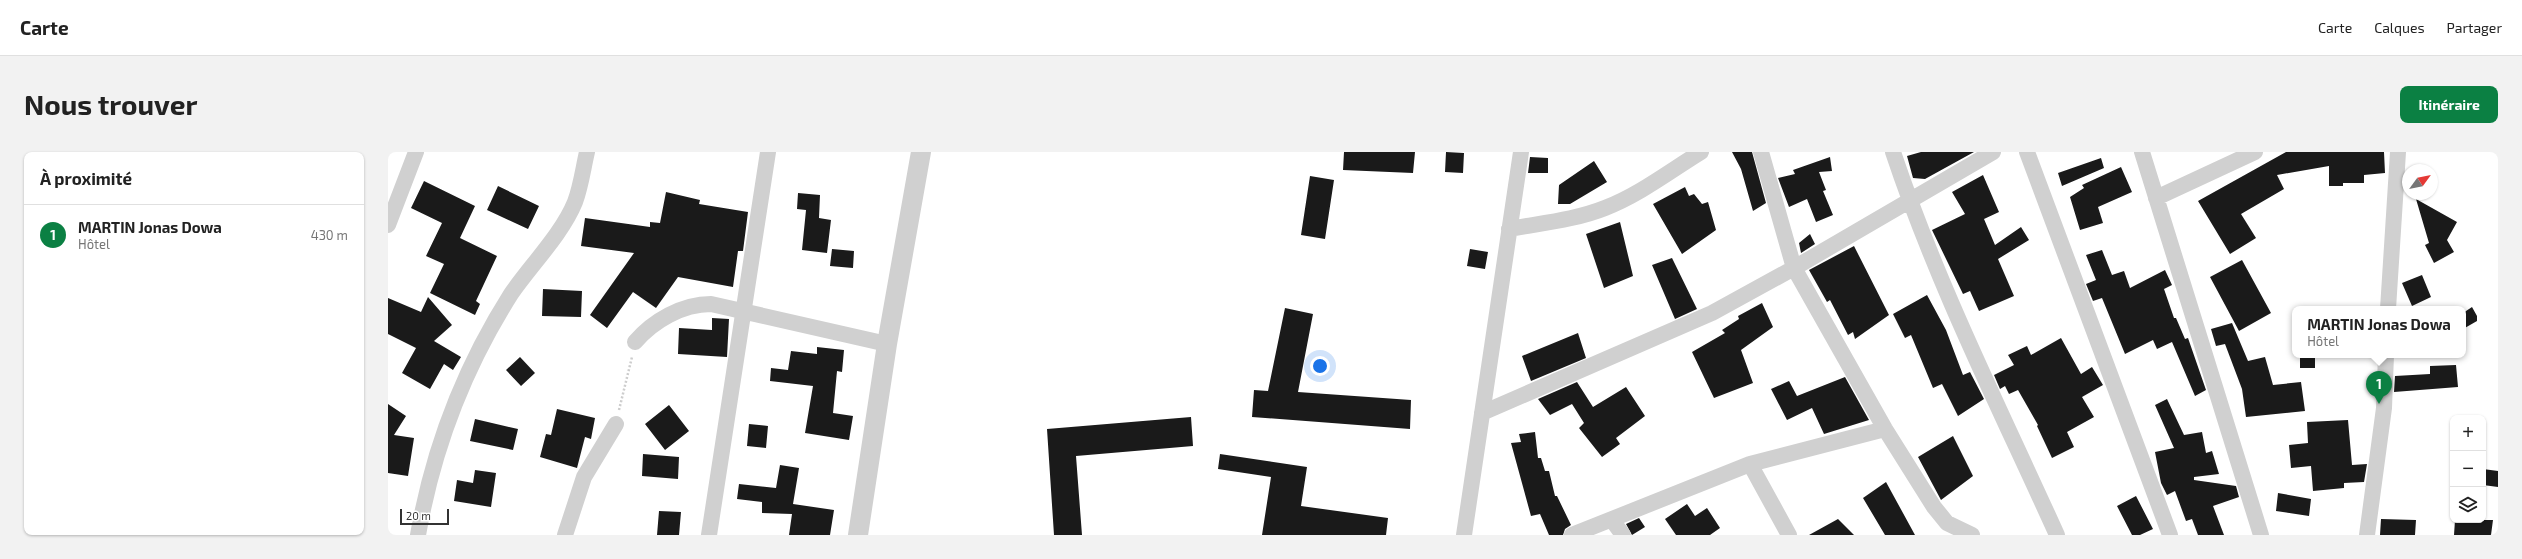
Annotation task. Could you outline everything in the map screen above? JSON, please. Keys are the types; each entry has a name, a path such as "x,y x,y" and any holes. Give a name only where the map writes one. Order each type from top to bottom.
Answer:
{"street":[{"path":"388,224 416,152"},
{"path":"418,535 423,506 444,429 473,361 511,294 568,216 579,188 587,152"},
{"path":"709,535 768,152"},
{"path":"858,535 887,344 921,152"},
{"path":"1464,535 1521,152"},
{"path":"1509,229 1578,217 1606,208 1636,193 1701,152"},
{"path":"1761,152 1794,268 1885,429 1934,507 1946,522 1972,535"},
{"path":"1893,152 1909,201 1954,309 2057,535"},
{"path":"1482,413 1685,326 1794,268 1993,152"},
{"path":"2027,152 2170,535"},
{"path":"2142,152 2261,535"},
{"path":"2156,198 2255,152"},
{"path":"2388,306 2398,152"},
{"path":"635,342 656,323 694,305 711,304 887,344"},
{"path":"2366,535 2384,408 2386,358"},
{"path":"565,535 584,477 616,424"},
{"path":"1572,535 1750,464 1885,429"},
{"path":"1750,464 1789,535"},
{"path":"1612,520 1623,535"}],"path":[{"path":"616,424 635,342"}],"building":[{"path":"1344,152 1415,152 1413,173 1343,170"},
{"path":"1446,152 1464,153 1463,173 1445,172"},
{"path":"1732,152 1752,152 1766,203 1753,211 1741,169"},
{"path":"1921,152 1974,152 1925,179 1913,178 1907,156"},
{"path":"2286,152 2384,152 2385,173 2364,175 2364,183 2343,183 2343,186 2329,186 2329,166 2277,175 2284,189 2241,214 2256,238 2230,254 2198,201"},
{"path":"1530,157 1548,158 1548,173 1528,173"},
{"path":"1830,157 1832,171 1819,172 1826,190 1823,191 1833,215 1816,222 1807,199 1789,207 1778,178 1795,174 1793,170"},
{"path":"2101,158 2104,168 2062,186 2058,173"},
{"path":"1594,161 1607,182 1570,204 1558,204 1559,185"},
{"path":"2121,167 2132,192 2098,207 2103,223 2080,230 2070,197 2084,188 2082,185"},
{"path":"1983,175 1999,212 1984,219 1995,245 2021,227 2029,240 1998,259 2014,296 1979,311 1970,291 1963,294 1932,230 1965,214 1952,192"},
{"path":"1310,176 1334,180 1325,239 1301,235"},
{"path":"424,181 475,206 460,238 497,256 476,301 480,304 475,315 430,293 444,264 426,256 442,223 411,208"},
{"path":"498,186 539,206 528,229 487,210"},
{"path":"1685,187 1689,196 1694,194 1702,204 1708,202 1716,230 1682,254 1653,204"},
{"path":"666,192 700,200 699,204 748,212 743,251 738,251 733,287 678,277 656,308 633,292 607,328 590,315 634,253 581,246 585,218 650,227 650,222 660,223"},
{"path":"798,193 820,195 819,218 831,220 827,253 802,250 806,210 797,209"},
{"path":"2416,200 2457,222 2447,240 2454,252 2434,263 2425,245 2429,243"},
{"path":"1620,222 1633,276 1604,288 1586,234"},
{"path":"1810,234 1815,244 1801,253 1799,243"},
{"path":"1854,246 1889,315 1855,339 1853,332 1848,335 1830,300 1827,302 1809,270"},
{"path":"832,249 854,251 853,268 830,266"},
{"path":"1470,249 1488,252 1485,269 1467,266"},
{"path":"2102,250 2112,275 2124,271 2130,288 2165,270 2172,285 2164,289 2174,318 2176,318 2185,339 2188,338 2206,390 2195,396 2172,342 2157,349 2153,340 2125,354 2102,298 2093,301 2086,284 2096,280 2086,255"},
{"path":"1672,258 1697,309 1675,319 1652,265"},
{"path":"2242,260 2271,313 2239,331 2210,277"},
{"path":"2422,275 2431,297 2412,306 2402,283"},
{"path":"543,289 582,291 581,317 542,316"},
{"path":"1927,295 1946,330 1963,375 1970,372 1984,399 1958,416 1942,384 1933,388 1911,335 1905,338 1893,314"},
{"path":"428,297 452,325 434,341 461,357 453,370 444,364 430,389 402,373 416,348 388,334 388,298 421,312"},
{"path":"1762,303 1773,327 1741,350 1753,383 1714,398 1692,352 1725,333 1722,330 1739,319 1738,316"},
{"path":"2472,307 2477,316 2477,321 2466,327 2466,311"},
{"path":"1285,308 1313,314 1298,392 1411,400 1410,429 1252,417 1254,390 1268,391"},
{"path":"712,318 729,319 727,357 678,354 679,328 712,330"},
{"path":"2232,323 2248,361 2265,357 2273,385 2301,382 2305,411 2246,417 2242,389 2225,344 2216,346 2211,329"},
{"path":"1578,333 1586,358 1531,381 1522,356"},
{"path":"2061,338 2081,374 2092,367 2103,385 2082,397 2094,417 2067,432 2074,447 2052,458 2037,426 2038,425 2018,390 2009,394 2005,386 2000,389 1994,375 2014,365 2008,355 2027,346 2031,355"},
{"path":"817,347 844,350 842,372 837,371 833,413 853,416 849,440 805,433 813,386 770,381 771,368 788,370 791,351 817,354"},
{"path":"520,357 535,373 521,386 506,370"},
{"path":"2300,358 2315,358 2315,368 2300,368"},
{"path":"2456,365 2458,387 2394,392 2395,376 2430,374 2430,366"},
{"path":"1845,377 1869,420 1824,434 1812,408 1787,420 1771,389 1789,381 1797,396"},
{"path":"1577,382 1593,407 1626,387 1645,416 1616,438 1620,444 1602,457 1579,428 1584,423 1572,404 1550,415 1538,399"},
{"path":"2167,399 2184,435 2202,432 2206,453 2212,451 2219,474 2194,477 2194,480 2236,486 2239,497 2213,506 2224,535 2198,535 2192,519 2186,521 2175,491 2167,495 2161,483 2155,452 2174,448 2155,405"},
{"path":"388,404 406,416 394,435 414,438 408,476 388,473"},
{"path":"669,405 689,431 665,450 645,424"},
{"path":"557,409 595,418 591,439 585,437 577,468 540,457 546,434 551,435"},
{"path":"1191,417 1193,446 1076,456 1082,535 1054,535 1047,429"},
{"path":"475,419 518,429 513,450 470,441"},
{"path":"2348,420 2352,465 2367,464 2364,482 2344,483 2344,488 2313,491 2311,466 2291,468 2289,445 2308,443 2307,422"},
{"path":"749,424 768,426 766,448 747,446"},
{"path":"1535,432 1538,458 1541,458 1545,471 1549,471 1555,496 1557,496 1571,525 1565,529 1563,535 1549,535 1540,514 1531,516 1511,443 1521,442 1519,434"},
{"path":"1953,436 1973,476 1941,500 1918,457"},
{"path":"643,454 679,457 678,479 642,476"},
{"path":"1220,454 1307,467 1301,506 1388,518 1386,535 1262,535 1271,477 1218,469"},
{"path":"780,465 799,468 793,504 834,510 830,535 789,535 792,514 762,513 762,502 737,499 739,484 776,488"},
{"path":"2486,469 2498,471 2498,487 2486,485"},
{"path":"475,470 496,473 491,507 454,501 457,480 473,483"},
{"path":"1886,482 1915,535 1885,535 1863,498"},
{"path":"2278,493 2311,499 2309,516 2276,511"},
{"path":"2136,496 2153,529 2140,535 2132,535 2117,506"},
{"path":"1687,504 1695,516 1707,508 1720,528 1710,535 1676,535 1665,519"},
{"path":"659,511 681,512 679,535 657,535"},
{"path":"1639,518 1645,527 1632,535 1626,524"},
{"path":"1838,519 1854,535 1809,535"},
{"path":"2381,519 2416,520 2415,535 2380,535"},
{"path":"2486,520 2493,520 2491,535 2454,535 2455,523 2486,523"}],"place":[{"name":"MARTIN Jonas Dowa","path":"2379,404"}]}
